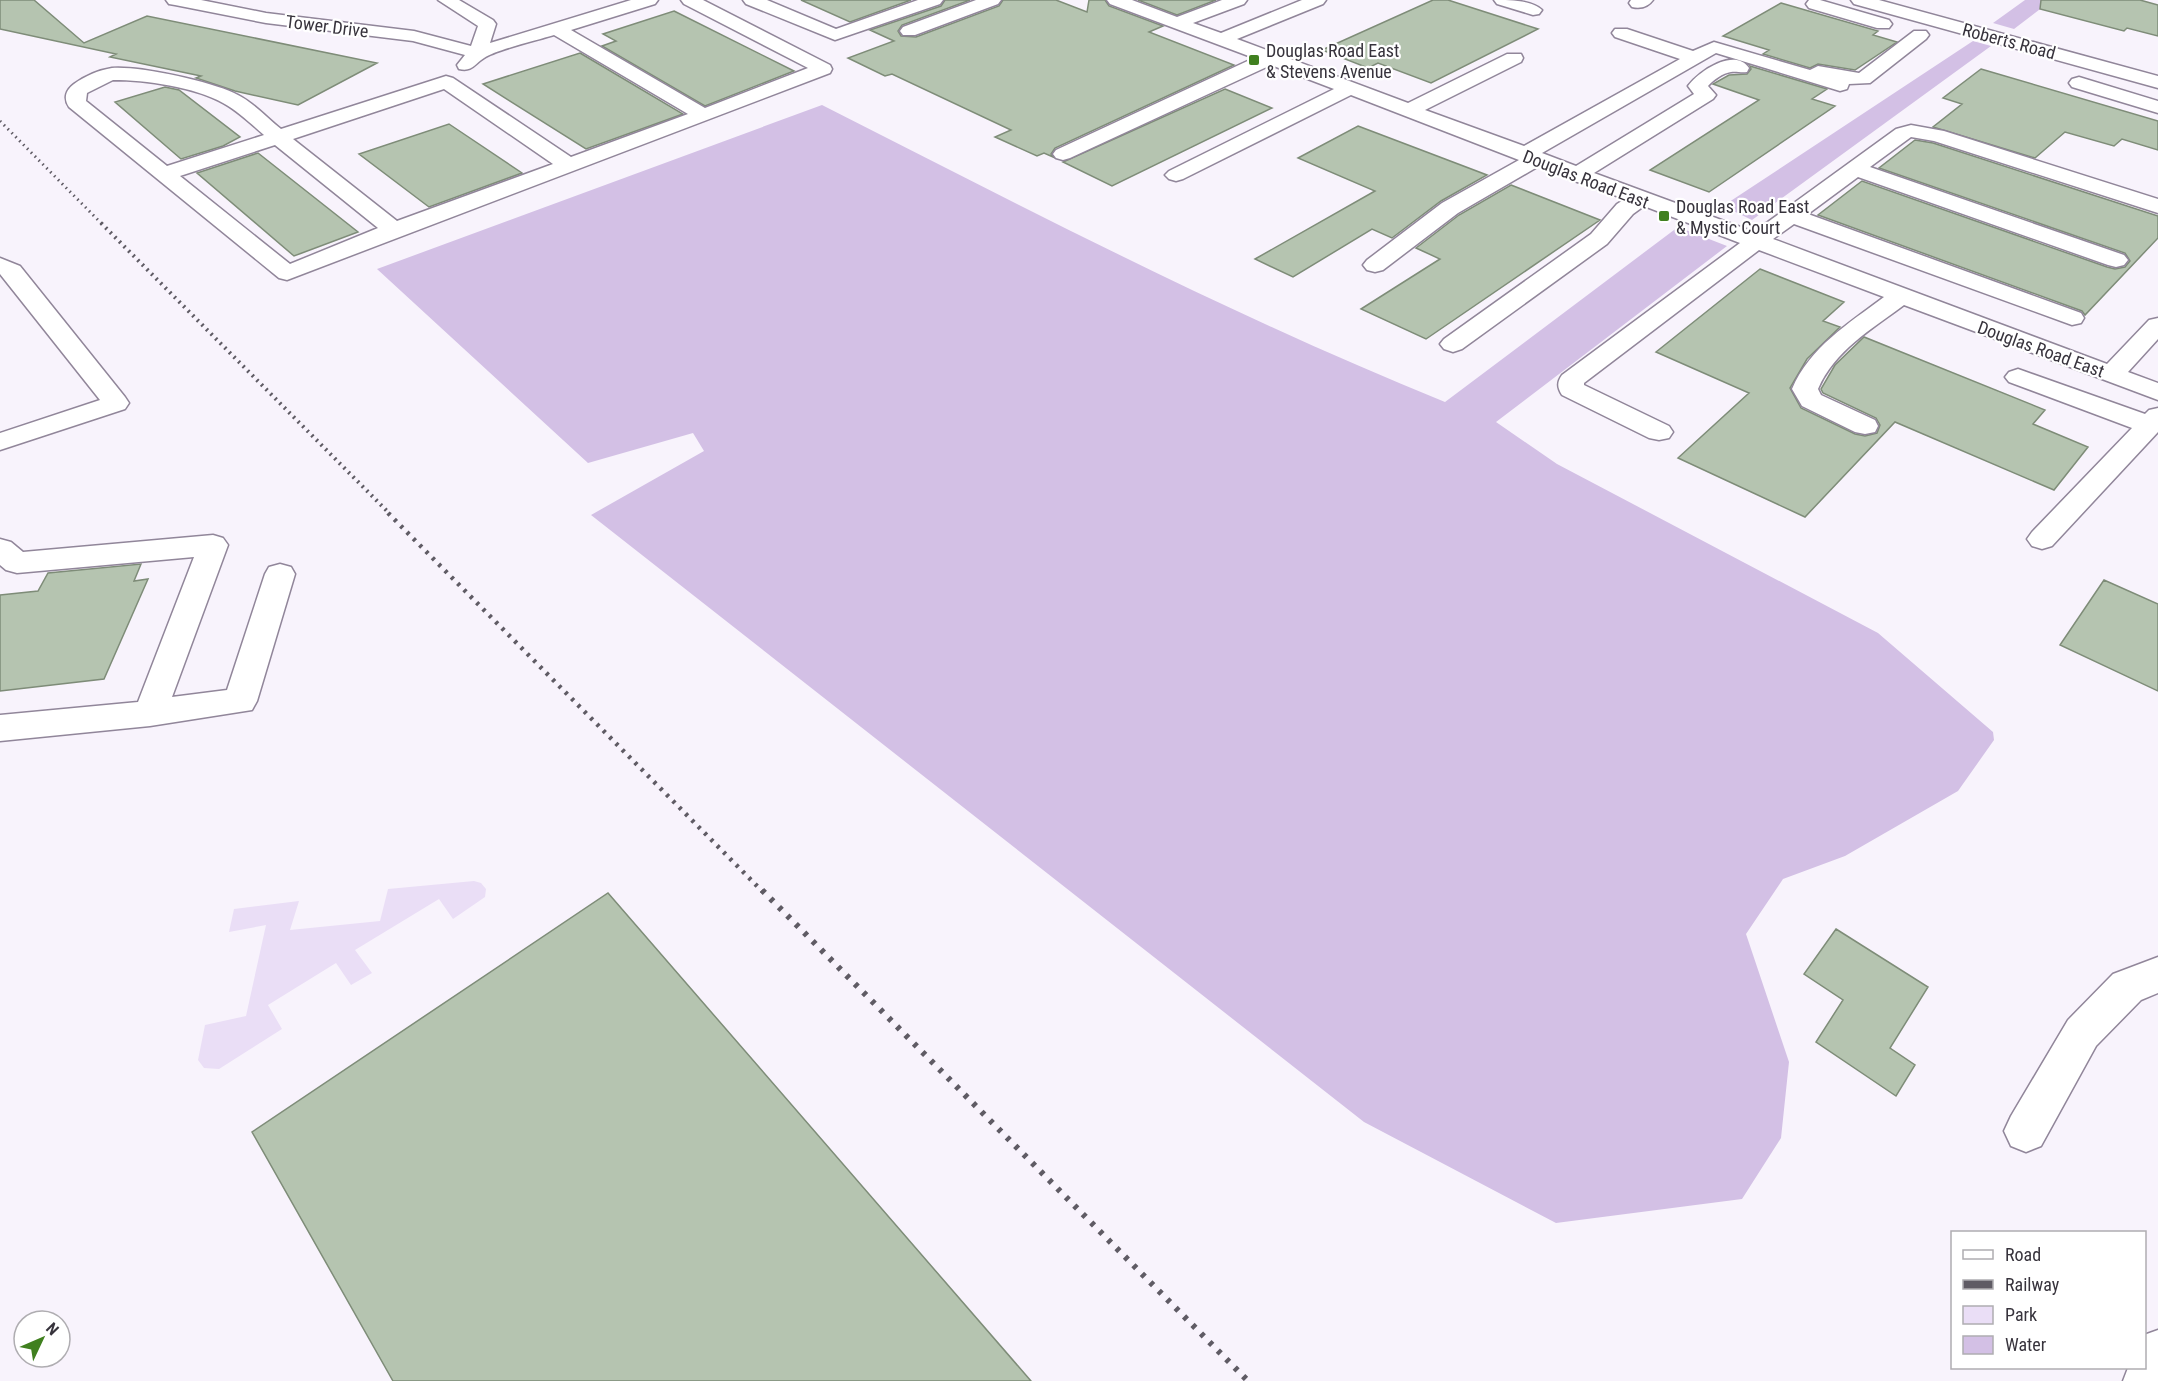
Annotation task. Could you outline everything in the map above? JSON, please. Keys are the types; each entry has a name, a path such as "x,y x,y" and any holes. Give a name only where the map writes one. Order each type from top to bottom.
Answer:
{"street":[{"name":"Tower Drive","path":"175,0 202,2 266,18 414,36 478,53"},
{"path":"447,0 488,24 478,53"},
{"path":"164,174 446,82 478,53 649,0"},
{"path":"394,230 227,97 138,76 113,74 90,81 76,92 76,103 287,273 394,230 823,69 690,0"},
{"path":"752,0 835,35 934,0"},
{"path":"893,37 992,0"},
{"name":"Douglas Road East","path":"1116,0 1576,175 2158,392"},
{"path":"1176,23 1238,0"},
{"path":"1220,40 1317,0"},
{"path":"1503,0 1533,10"},
{"name":"Roberts Road","path":"1866,1 2158,82"},
{"path":"1815,4 1920,35"},
{"path":"1797,72 1810,70 1843,78 1863,79 1940,22"},
{"path":"556,29 704,115"},
{"path":"1621,33 1696,58"},
{"path":"1375,265 1450,208 1714,46 1797,72 1834,91 1731,65 1705,77 1698,86 1706,95 1576,175"},
{"path":"1407,111 1514,58"},
{"path":"1063,154 1268,59"},
{"path":"2076,59 2062,76 2158,107"},
{"path":"446,82 569,165"},
{"path":"1176,175 1348,89"},
{"path":"1659,432 1571,389 1571,380 1649,319 1757,243 1903,133 1924,132 2158,206"},
{"path":"1855,169 2116,260"},
{"path":"1453,345 1599,239 1625,209 1640,199"},
{"path":"1793,216 2072,318"},
{"path":"0,265 12,271 116,403 0,442"},
{"path":"1865,426 1811,400 1804,389 1809,374 1835,347 1900,296"},
{"path":"2111,374 2158,325"},
{"path":"2133,351 2158,360"},
{"path":"2018,376 2155,421 2042,539"},
{"path":"0,549 17,563 213,545 150,713"},
{"path":"0,728 150,713 240,701 280,574"},
{"path":"2026,1131 2082,1033 2127,987 2158,975"},
{"path":"2147,1381 2158,1354"}],"green space":[{"path":"474,881 481,883 486,889 485,897 453,919 439,899 355,950 372,973 351,985 336,963 268,1005 282,1029 219,1069 204,1068 198,1060 205,1025 246,1016 266,925 229,932 234,909 299,901 290,930 380,921 388,889"}],"water":[{"path":"2025,0 2052,0 2014,29 1993,23"},
{"path":"1973,41 1991,46 1752,220 1723,206"},
{"path":"822,105 1208,298 1365,369 1445,402 1678,227 1727,246 1496,422 1557,464 1878,633 1993,732 1994,740 1958,791 1845,856 1783,879 1746,934 1789,1062 1781,1138 1742,1199 1556,1223 1364,1122 591,515 704,451 693,433 588,463 377,269"}],"building":[{"path":"0,0 34,0 84,43 147,16 377,63 298,105 235,91 196,78 201,76 110,57 116,54 0,29"},
{"path":"801,0 911,0 850,22"},
{"path":"945,0 970,0 902,25 898,31 901,36 916,37 999,6 1003,0 1056,0 1087,12 1089,0 1105,0 1109,6 1163,26 1149,32 1234,65 1055,148 1051,154 1053,157 1044,153 1037,156 995,137 1011,130 892,74 885,76 848,58 894,41 870,30 941,6"},
{"path":"1138,0 1216,0 1177,15"},
{"path":"1433,0 1448,0 1538,29 1431,83 1378,63 1368,68 1322,50"},
{"path":"2041,0 2140,0 2158,5 2158,36 2127,28 2124,31 2040,9"},
{"path":"1781,3 1878,31 1873,35 1897,42 1855,70 1818,64 1810,68 1763,54 1769,50 1723,36"},
{"path":"674,11 794,71 705,106 602,46 616,41 603,34"},
{"path":"580,53 683,114 586,149 483,84"},
{"path":"1750,66 1827,89 1812,99 1835,106 1709,192 1650,170 1759,100 1713,84 1729,75 1747,74 1751,69"},
{"path":"1981,69 2158,121 2158,150 2122,139 2114,146 2065,132 2035,158 1933,127 1962,104 1943,98"},
{"path":"165,87 179,90 240,137 223,146 181,159 115,102"},
{"path":"1225,89 1272,108 1112,186 1063,162"},
{"path":"449,124 522,173 429,207 359,154"},
{"path":"1358,126 1487,175 1441,201 1392,238 1372,229 1293,277 1255,259 1375,191 1298,158"},
{"path":"1915,140 1933,143 2158,216 2158,238 2085,315 2082,311 1818,215 1862,181 2107,267 2115,269 2125,267 2130,261 2125,253 1879,168"},
{"path":"258,153 358,232 294,256 197,173"},
{"path":"1511,185 1600,220 1426,339 1361,309 1440,259 1416,248 1459,215"},
{"path":"1760,269 1844,302 1823,321 1840,327 1807,359 1790,388 1801,408 1855,434 1865,436 1877,433 1880,425 1876,418 1823,393 1821,389 1835,365 1864,337 2045,410 2033,424 2088,447 2054,490 1895,422 1805,517 1678,458 1749,393 1656,352"},
{"path":"141,564 134,581 148,579 104,679 0,691 0,595 38,591 48,573"},
{"path":"2104,580 2158,604 2158,691 2060,645"},
{"path":"608,893 1031,1381 393,1381 252,1132"},
{"path":"1836,929 1928,987 1890,1048 1915,1065 1896,1096 1816,1042 1843,1000 1804,974"}],"railway":[{"path":"0,121 102,224"},
{"path":"101,223 390,514"},
{"path":"388,513 763,892"},
{"path":"762,890 1248,1381"}],"place":[{"name":"Douglas Road East & Stevens Avenue","path":"1254,60"},
{"name":"Douglas Road East & Mystic Court","path":"1664,216"}]}
